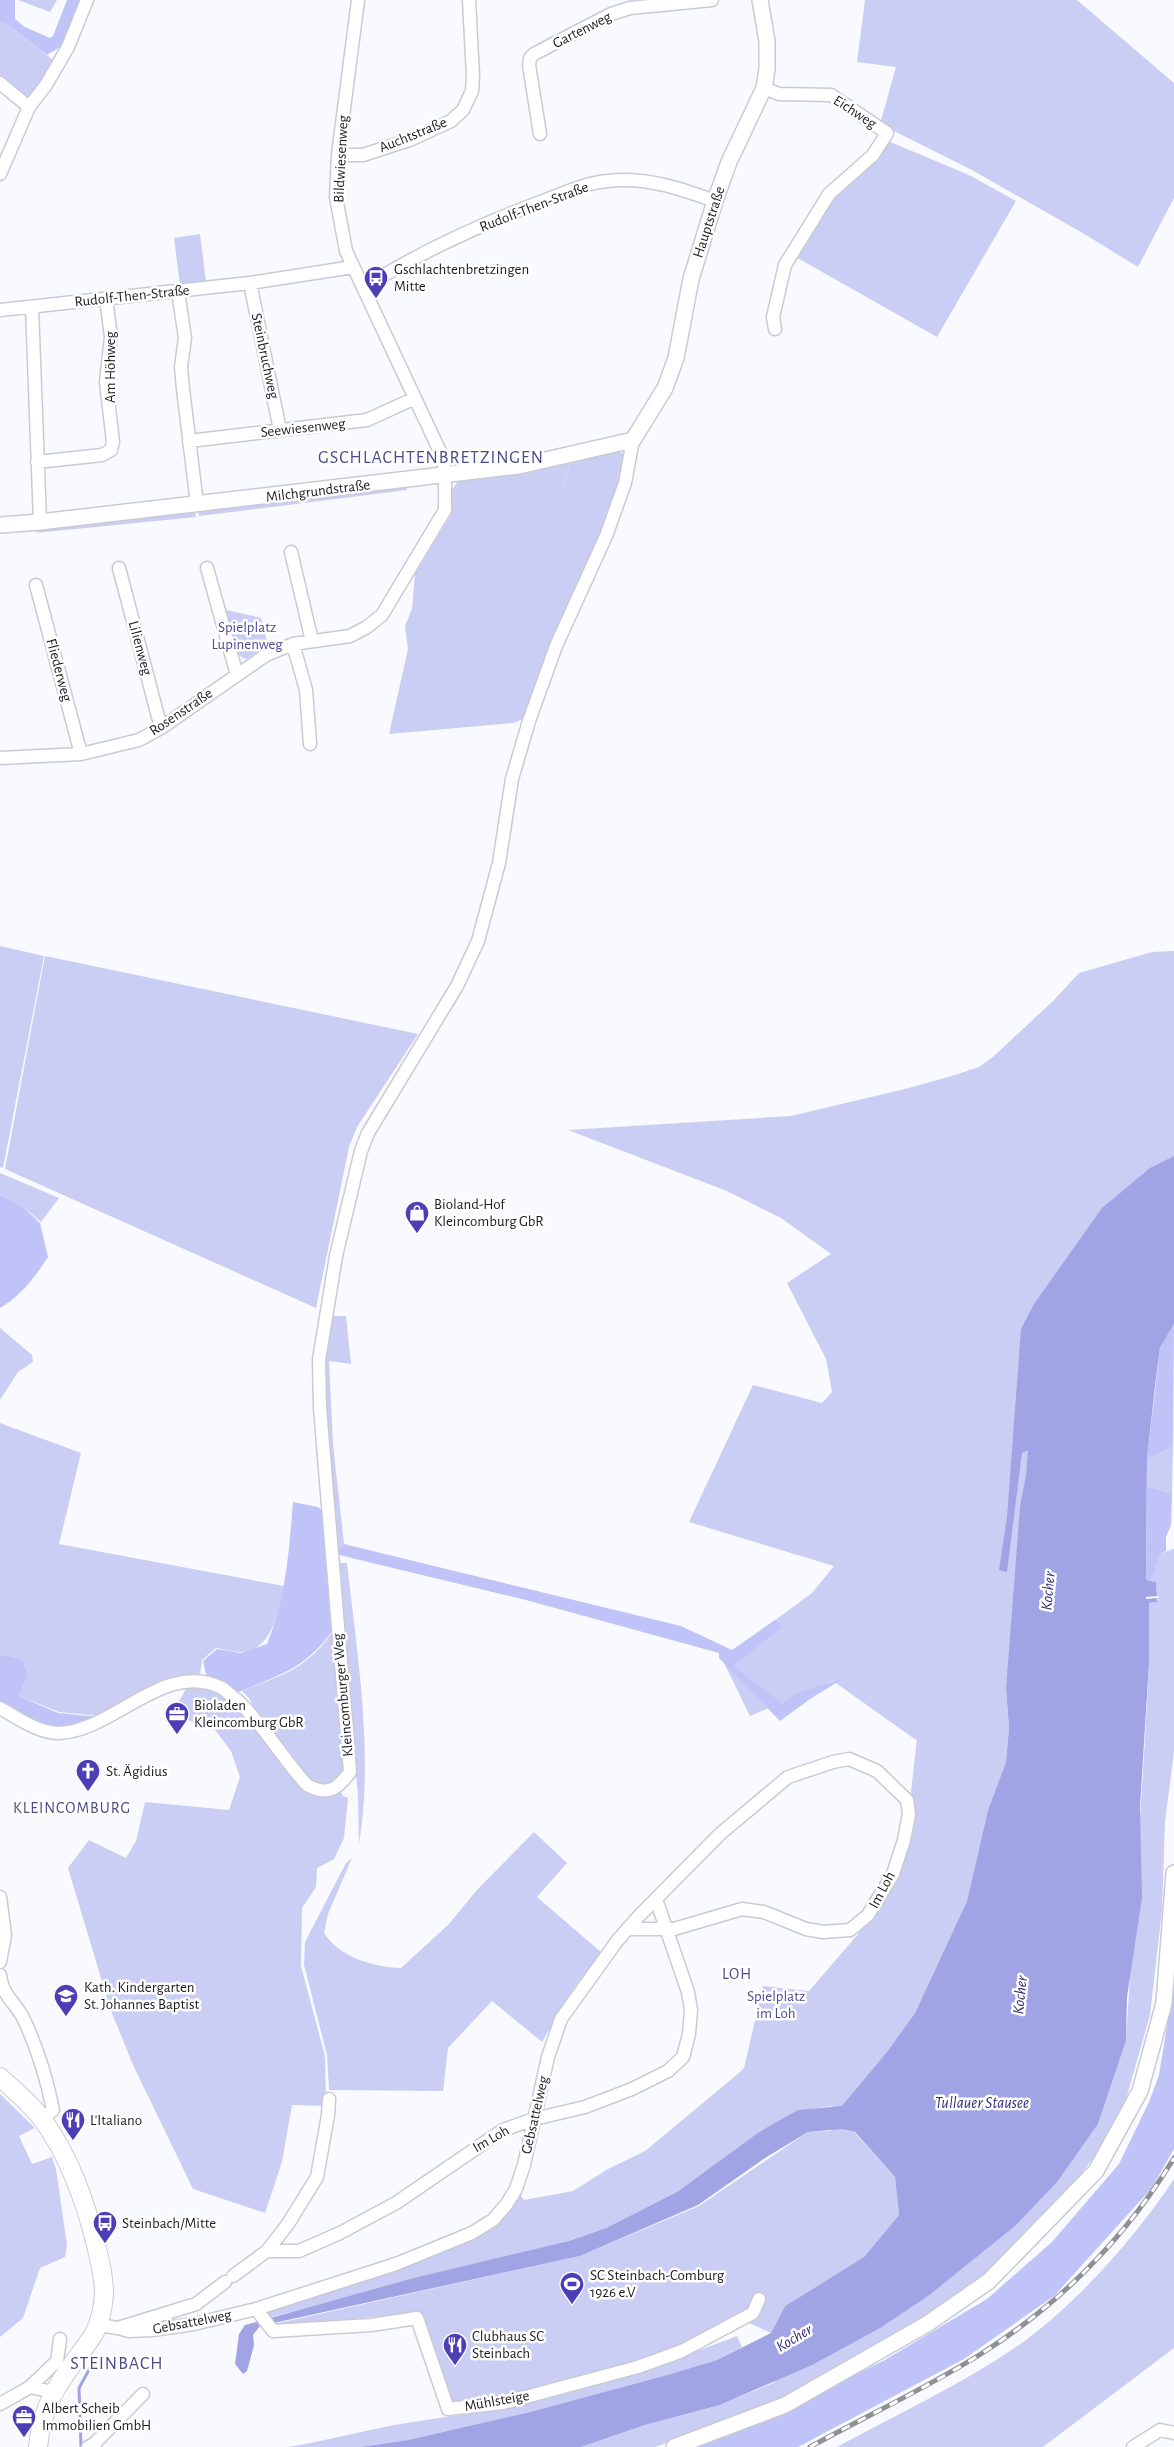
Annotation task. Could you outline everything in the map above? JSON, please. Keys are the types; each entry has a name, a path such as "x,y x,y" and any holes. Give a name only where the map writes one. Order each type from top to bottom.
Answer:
{"main road":[{"path":"0,2077 42,2119 70,2166 88,2212 102,2272 104,2294 98,2325 94,2334 53,2392 45,2410 38,2447"}],"street":[{"path":"0,174 29,107 46,86 65,54 86,0"},
{"name":"Bildwiesenweg","path":"358,0 338,155 336,198 346,251 443,458 445,476"},
{"name":"Auchtstraße","path":"338,155 363,155 412,139 451,121 463,110 472,91 473,76 469,0"},
{"name":"Gartenweg","path":"540,134 529,65 530,58 534,54 611,14 630,8 712,0"},
{"name":"Hauptstraße","path":"633,440 665,388 673,365 691,278 715,201 729,162 764,88 767,69 767,41 763,0"},
{"path":"0,83 29,107"},
{"name":"Eichweg","path":"764,88 779,94 831,95 887,133 874,155 829,194 785,265 773,317 775,329"},
{"name":"Rudolf-Then-Straße","path":"364,287 402,263 434,248 522,208 582,186 608,181 633,180 676,187 715,201"},
{"name":"Rudolf-Then-Straße","path":"0,310 250,283 353,267"},
{"name":"Steinbruchweg","path":"250,283 280,430"},
{"path":"178,290 185,338 181,374 196,504"},
{"name":"Am Höhweg","path":"37,462 102,455 111,450 113,442 106,382 111,337 106,298"},
{"path":"32,307 40,522"},
{"name":"Seewiesenweg","path":"189,441 367,420 414,399"},
{"name":"Milchgrundstraße","path":"0,525 445,476 519,466 633,440"},
{"name":"Kleincomburger Weg","path":"0,1708 39,1729 59,1733 82,1728 173,1683 202,1682 223,1688 253,1716 306,1785 318,1791 329,1791 344,1780 350,1772 320,1408 319,1360 336,1256 361,1151 378,1116 457,986 478,941 499,863 512,779 529,721 556,646 606,536 625,483 633,440"},
{"name":"Rosenstraße","path":"0,758 81,754 139,740 161,728 266,655 293,644 326,641 350,636 367,628 382,615 445,510 445,476"},
{"path":"291,552 312,641"},
{"name":"Lilienweg","path":"119,568 161,728"},
{"path":"207,568 237,675"},
{"name":"Fliederweg","path":"36,585 81,754"},
{"path":"293,644 306,690 310,744"},
{"name":"Gebsattelweg","path":"98,2325 130,2331 160,2329 259,2312 396,2264 472,2233 493,2220 506,2205 516,2189 548,2057 561,2019 617,1941 720,1834 788,1777 833,1762 849,1759 863,1763"},
{"name":"Im Loh","path":"628,1929 674,1929 742,1909 764,1912 806,1928 823,1932 850,1930 868,1915 892,1874 904,1840 909,1814 907,1800 877,1771 863,1763"},
{"path":"674,2447 786,2405 927,2324 989,2280 1096,2171 1140,2091 1164,2003 1174,1873"},
{"path":"0,1897 5,1935 0,1962"},
{"name":"Im Loh","path":"267,2251 299,2251 340,2233 396,2203 503,2130 534,2119 586,2107 632,2089 668,2071 683,2057 690,2034 691,2010 688,1992 656,1899"},
{"path":"0,1975 1,1984 12,2004 24,2019 42,2069 53,2110 42,2119"},
{"path":"118,2328 196,2304 267,2251 288,2224 317,2177 329,2099"},
{"name":"Mühlsteige","path":"259,2312 273,2331 371,2325 417,2318 448,2409 503,2403 638,2367 682,2351 753,2313 759,2299"},
{"path":"0,2404 30,2387 57,2361 60,2339"},
{"path":"30,2387 53,2392"},
{"path":"91,2446 143,2394"},
{"path":"1134,2447 1153,2433 1173,2428"}],"green space":[{"path":"18,0 57,0 50,12"},
{"path":"865,0 1077,0 1174,83 1174,198 1138,267 972,170 880,124 896,67 857,62"},
{"path":"4,22 53,60 30,98 22,98 0,80 0,23"},
{"path":"888,141 969,175 1016,201 937,337 794,256 832,195"},
{"path":"200,234 206,282 180,285 174,238"},
{"path":"615,450 624,454 622,469 613,499 523,719 514,723 389,734 408,649 405,626 412,609 415,573 451,515 452,490 458,481 570,463 555,510 570,464"},
{"path":"407,486 407,490 199,516 198,510"},
{"path":"195,511 196,517 35,533 46,527"},
{"name":"Spielplatz Lupinenweg","path":"222,609 261,618 268,645 246,659 240,656 228,638"},
{"path":"0,946 44,956 3,1168 0,1167"},
{"name":"Spielplatz im Loh","path":"1174,951 1174,1315 1006,1690 1009,1728 1006,1762 988,1810 967,1901 915,2013 887,2052 842,2129 854,2132 895,2177 899,2215 864,2257 785,2306 771,2333 747,2322 664,2355 510,2397 453,2402 422,2315 411,2313 276,2327 274,2324 580,2256 699,2206 808,2132 831,2131 832,2106 798,2111 759,2132 677,2192 606,2228 569,2241 267,2318 263,2310 487,2227 517,2190 524,2200 573,2191 608,2169 645,2151 744,2068 763,1986 809,1991 871,1919 911,1832 914,1805 911,1792 917,1738 916,1740 833,1681 750,1716 722,1659 812,1593 834,1566 689,1522 753,1385 822,1403 832,1392 826,1359 787,1283 831,1254 781,1218 727,1191 568,1130 791,1116 955,1075 979,1067 994,1056 1054,1000 1079,973 1152,952"},
{"path":"45,956 418,1034 357,1127 349,1147 316,1308 5,1169"},
{"path":"0,1173 59,1198 41,1222 22,1206 0,1195"},
{"path":"333,1316 346,1316 351,1364 329,1361 333,1444 344,1544 335,1554 323,1376 329,1321"},
{"path":"0,1328 32,1355 33,1362 18,1372 0,1400"},
{"path":"0,1423 81,1453 59,1544 284,1586 276,1618 267,1637 260,1645 251,1650 237,1652 216,1648 202,1660 200,1676 171,1678 101,1716 59,1712 19,1696 28,1675 23,1660 7,1655 0,1656"},
{"path":"1173,1447 1172,1493 1147,1486 1147,1459"},
{"path":"1174,1549 1174,1752 1165,1822 1162,1910 1150,2015 1127,2096 1104,2144 1074,2183 977,2285 938,2312 798,2392 709,2429 655,2447 581,2447 645,2425 720,2405 773,2383 1058,2181 1098,2124 1126,2041 1149,1663 1149,1603 1156,1602 1156,1598 1160,1597 1157,1596 1156,1582 1146,1581 1153,1574 1160,1554"},
{"path":"337,1563 347,1563 362,1704 365,1775 359,1844 358,1796"},
{"path":"335,1628 346,1763 339,1780 328,1787 310,1783 258,1718 249,1698 242,1691 283,1674 305,1661 325,1642"},
{"path":"187,1687 206,1687 225,1696 244,1713 294,1777 331,1795 341,1792 343,1796 348,1798 344,1838 334,1859 317,1868 316,1887 302,1908 301,1966 325,2056 326,2106 292,2105 282,2162 265,2213 193,2189 133,2065 110,2008 68,1868 89,1840 126,1858 136,1841 145,1802 229,1810 240,1777 231,1751 215,1730 172,1714"},
{"path":"534,1832 567,1863 537,1897 602,1953 575,1986 542,2042 492,2001 448,2048 443,2091 329,2090 327,2055 304,1965 305,1942 346,1863 352,1858 328,1914 324,1933 338,1948 358,1959 368,1963 401,1968 449,1924 476,1891"},
{"path":"0,2094 35,2128 19,2136 32,2164 52,2157 56,2169 67,2245 65,2257 40,2268 23,2318 0,2337"},
{"path":"1174,2179 1174,2348 1043,2447 837,2447 973,2374 1038,2331 1081,2292 1122,2248"},
{"path":"737,2336 742,2347 717,2360 530,2412 408,2440 360,2447 288,2447 544,2399 628,2375"}],"shaded area":[{"path":"0,0 15,0 15,19 25,27 50,38 53,36 67,0 80,0 65,44 47,55 4,22 0,23"},
{"path":"0,1195 22,1206 40,1223 48,1257 38,1272 15,1298 0,1308"},
{"path":"1174,1324 1173,1447 1147,1459 1160,1348"},
{"path":"1147,1486 1172,1493 1171,1525 1166,1537 1166,1551 1160,1554 1152,1578 1146,1581"},
{"path":"293,1502 318,1507 324,1512 335,1627 314,1652 292,1669 236,1693 207,1679 203,1661 217,1649 241,1653 267,1644 283,1592"},
{"path":"344,1544 681,1626 732,1650 775,1620 782,1627 733,1666 782,1703 795,1694 844,1678 810,1699 780,1721 719,1658 719,1653 526,1600 335,1554"},
{"path":"7,1655 23,1660 28,1675 19,1696 58,1713 100,1717 58,1729 37,1724 0,1704 0,1656"},
{"path":"1174,1984 1174,2149 1151,2189 1054,2296 964,2359 798,2447 692,2447 776,2413 883,2361 987,2299 1052,2242 1119,2164 1149,2102 1159,2075"}],"water":[{"name":"Tullauer Stausee","path":"1174,1156 1174,1324 1160,1348 1147,1459 1146,1580 1156,1582 1157,1596 1146,1597 1146,1599 1156,1598 1157,1602 1149,1603 1149,1663 1140,1807 1142,1898 1127,1997 1126,2041 1098,2124 1058,2181 1015,2226 928,2296 880,2328 812,2365 720,2405 645,2425 581,2447 360,2447 408,2440 530,2412 667,2375 717,2360 771,2333 785,2306 864,2257 899,2215 895,2177 855,2132 842,2129 808,2132 765,2158 698,2205 580,2256 260,2326 253,2335 254,2345 247,2371 243,2374 235,2364 239,2334 245,2325 414,2278 569,2241 606,2228 677,2192 759,2132 798,2110 842,2106 887,2052 915,2013 967,1901 988,1810 1006,1762 1009,1728 1006,1689 1020,1507 1028,1450 1022,1453 1007,1572 999,1570 1007,1517 1021,1329 1034,1304 1102,1208 1150,1168"}],"waterway":[{"path":"81,2447 79,2388 90,2368"}],"railway":[{"path":"810,2447 963,2365 1013,2333 1040,2312 1090,2266 1113,2241 1135,2215 1174,2158"}],"place":[{"name":"Gschlachtenbretzingen Mitte","path":"376,299"},
{"name":"Bioland-Hof Kleincomburg GbR","path":"417,1234"},
{"name":"Bioladen Kleincomburg GbR","path":"177,1735"},
{"name":"St. Ägidius","path":"88,1792"},
{"name":"Kath. Kindergarten St. Johannes Baptist","path":"66,2017"},
{"name":"L'Italiano","path":"73,2141"},
{"name":"Steinbach/Mitte","path":"105,2244"},
{"name":"SC Steinbach-Comburg 1926 e.V","path":"572,2305"},
{"name":"Clubhaus SC Steinbach","path":"455,2366"},
{"name":"Albert Scheib Immobilien GmbH","path":"24,2438"}],"district":[{"name":"GSCHLACHTENBRETZINGEN","path":"431,458"},
{"name":"KLEINCOMBURG","path":"72,1808"},
{"name":"LOH","path":"737,1974"},
{"name":"STEINBACH","path":"117,2364"}],"water label":[{"name":"Kocher","path":"1048,1591"},
{"name":"Kocher","path":"1020,1995"},
{"name":"Kocher","path":"794,2338"}]}
